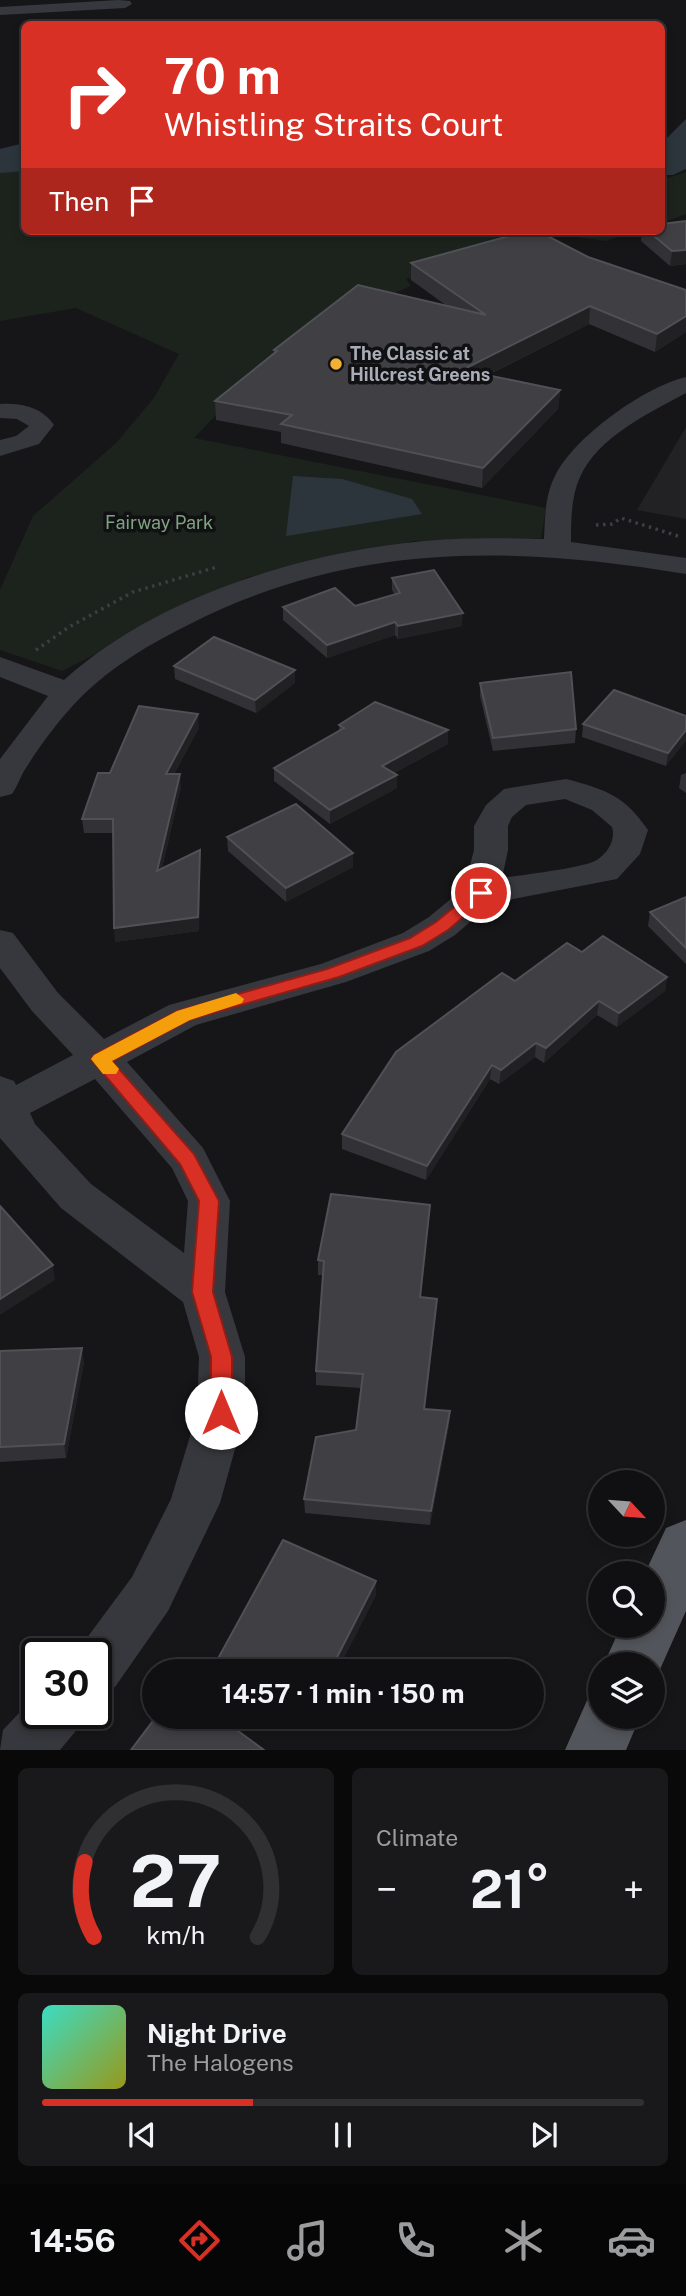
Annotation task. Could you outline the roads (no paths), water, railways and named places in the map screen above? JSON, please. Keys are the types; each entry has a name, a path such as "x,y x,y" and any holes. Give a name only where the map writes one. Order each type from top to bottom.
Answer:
{"main road":[{"path":"665,1594 686,1546"},
{"path":"595,1750 605,1729"}],"street":[{"path":"0,11 125,4"},
{"path":"556,547 560,504 567,477 577,459 631,414 686,384"},
{"path":"0,411 20,411 35,417 42,425 38,434 29,440 0,447"},
{"path":"0,786 33,732 67,692 106,658 170,621 230,593 274,577 329,562 400,551 476,546 591,549 686,566"},
{"path":"0,666 67,692"},
{"path":"203,1292 76,1196 18,1133 3,1104 100,1059 183,1015 333,973 416,942 442,926 481,893"},
{"path":"0,942 45,1002 136,1096 188,1159 209,1201 203,1292 222,1357 221,1413 195,1503 150,1594 112,1646"},
{"path":"23,1750 42,1729"}],"place":[{"name":"The Classic at Hillcrest Greens","path":"336,364"}],"park label":[{"name":"Fairway Park","path":"159,523"}]}
